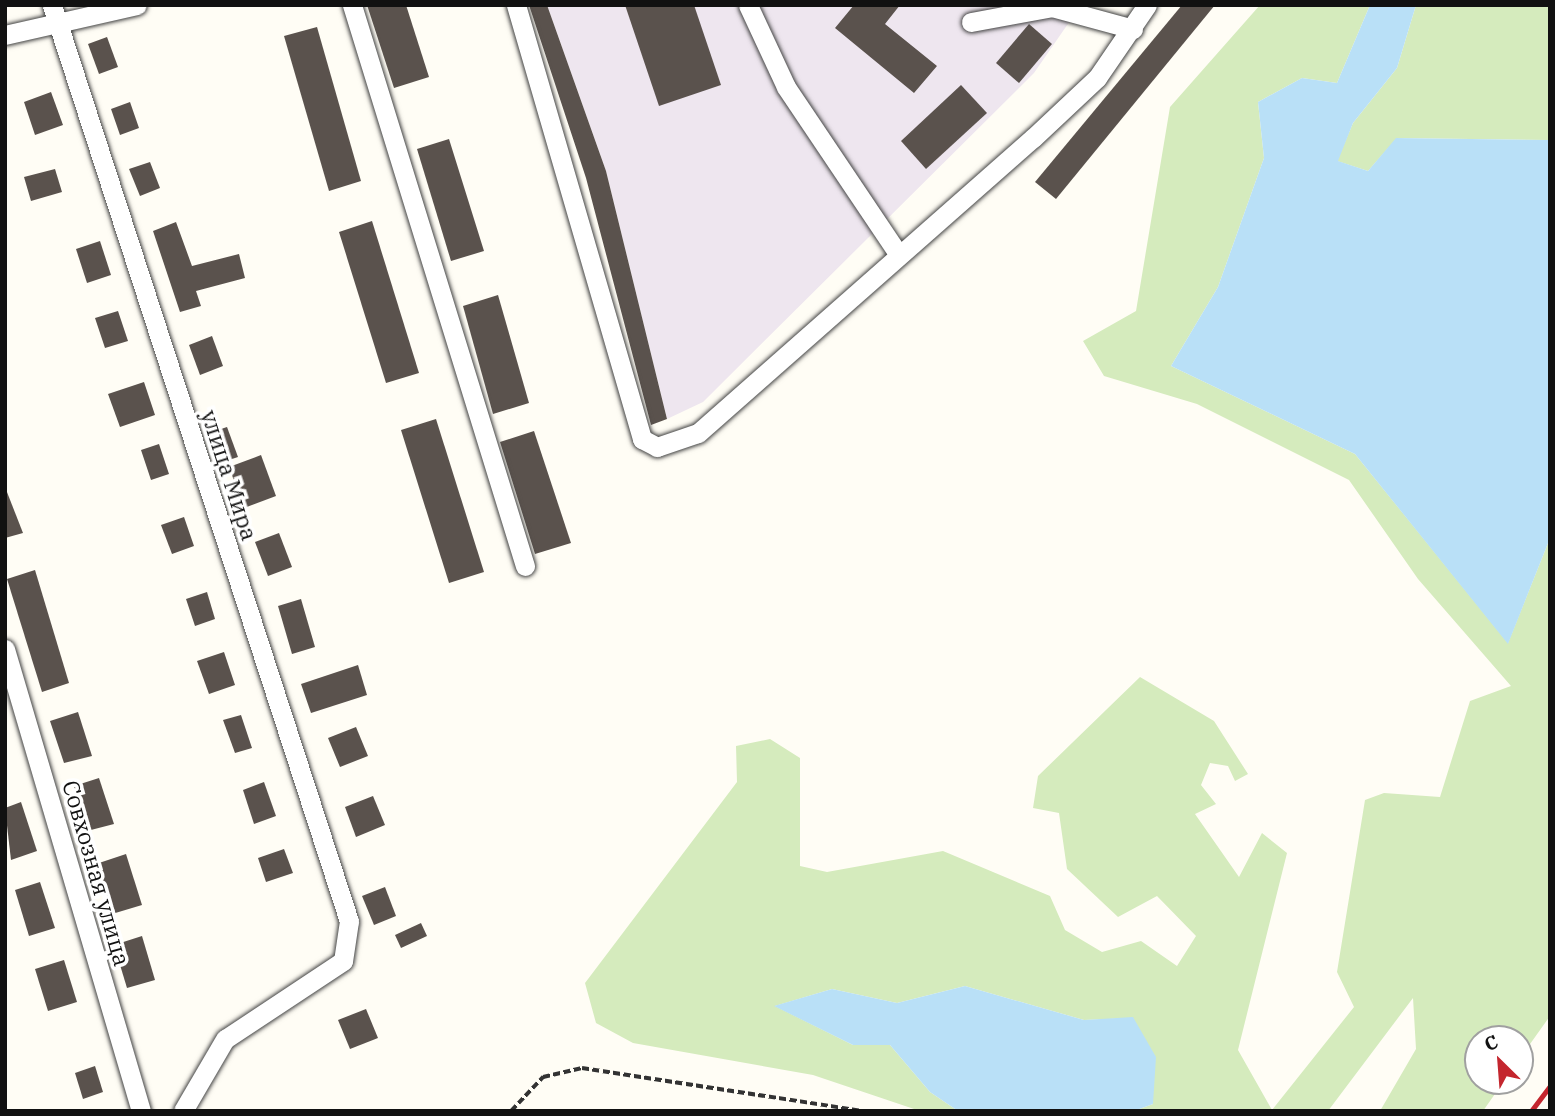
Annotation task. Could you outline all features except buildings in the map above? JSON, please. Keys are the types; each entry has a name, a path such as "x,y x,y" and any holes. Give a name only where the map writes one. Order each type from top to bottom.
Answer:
{"street":[{"path":"5,34 54,13 137,5"},
{"path":"352,5 525,566"},
{"path":"516,5 642,439 657,447 698,433 1097,78 1147,5"},
{"path":"748,5 786,87 899,255"},
{"path":"971,22 1052,7 1133,29"},
{"name":"улица Мира","path":"54,13 349,921 343,961 225,1039 183,1111"},
{"name":"Совхозная улица","path":"5,649 141,1111"}],"path":[{"path":"511,1111 543,1077 582,1068 864,1111"}],"shaded area":[{"path":"547,5 1081,5 1034,73 703,402 667,419 606,171"}],"green space":[{"path":"1260,5 1370,5 1337,83 1302,78 1258,102 1264,158 1218,287 1171,366 1355,454 1508,643 1550,538 1550,1016 1534,1038 1534,1025 1464,1025 1464,1095 1494,1095 1483,1111 1380,1111 1416,1049 1413,998 1328,1111 1134,1111 1153,1104 1133,1018 1084,1020 965,986 897,1003 832,989 775,1006 853,1045 890,1045 930,1092 958,1111 920,1111 813,1075 633,1043 596,1023 585,983 737,782 736,746 770,739 800,758 800,866 827,872 943,851 1050,896 1065,930 1102,952 1141,941 1177,966 1196,936 1157,896 1118,917 1067,869 1059,813 1033,808 1038,776 1140,677 1214,721 1248,774 1235,781 1228,766 1210,763 1201,785 1216,804 1195,814 1239,877 1262,833 1287,853 1238,1050 1272,1110 1354,1007 1337,972 1365,800 1384,793 1440,797 1470,701 1511,686 1418,579 1349,480 1197,404 1104,376 1083,341 1136,311 1170,107"},
{"path":"1416,5 1550,5 1550,140 1397,138 1368,171 1337,161 1353,123 1397,68"}],"water":[{"path":"1370,5 1416,5 1397,68 1353,123 1338,161 1368,171 1396,138 1550,140 1550,538 1508,644 1355,454 1171,366 1218,287 1264,158 1258,102 1302,78 1337,83"},
{"path":"965,986 1084,1020 1133,1017 1156,1057 1153,1104 1134,1111 958,1111 930,1092 890,1045 853,1045 774,1006 832,989 897,1003"}],"railway":[{"path":"1531,1111 1550,1086"}]}
